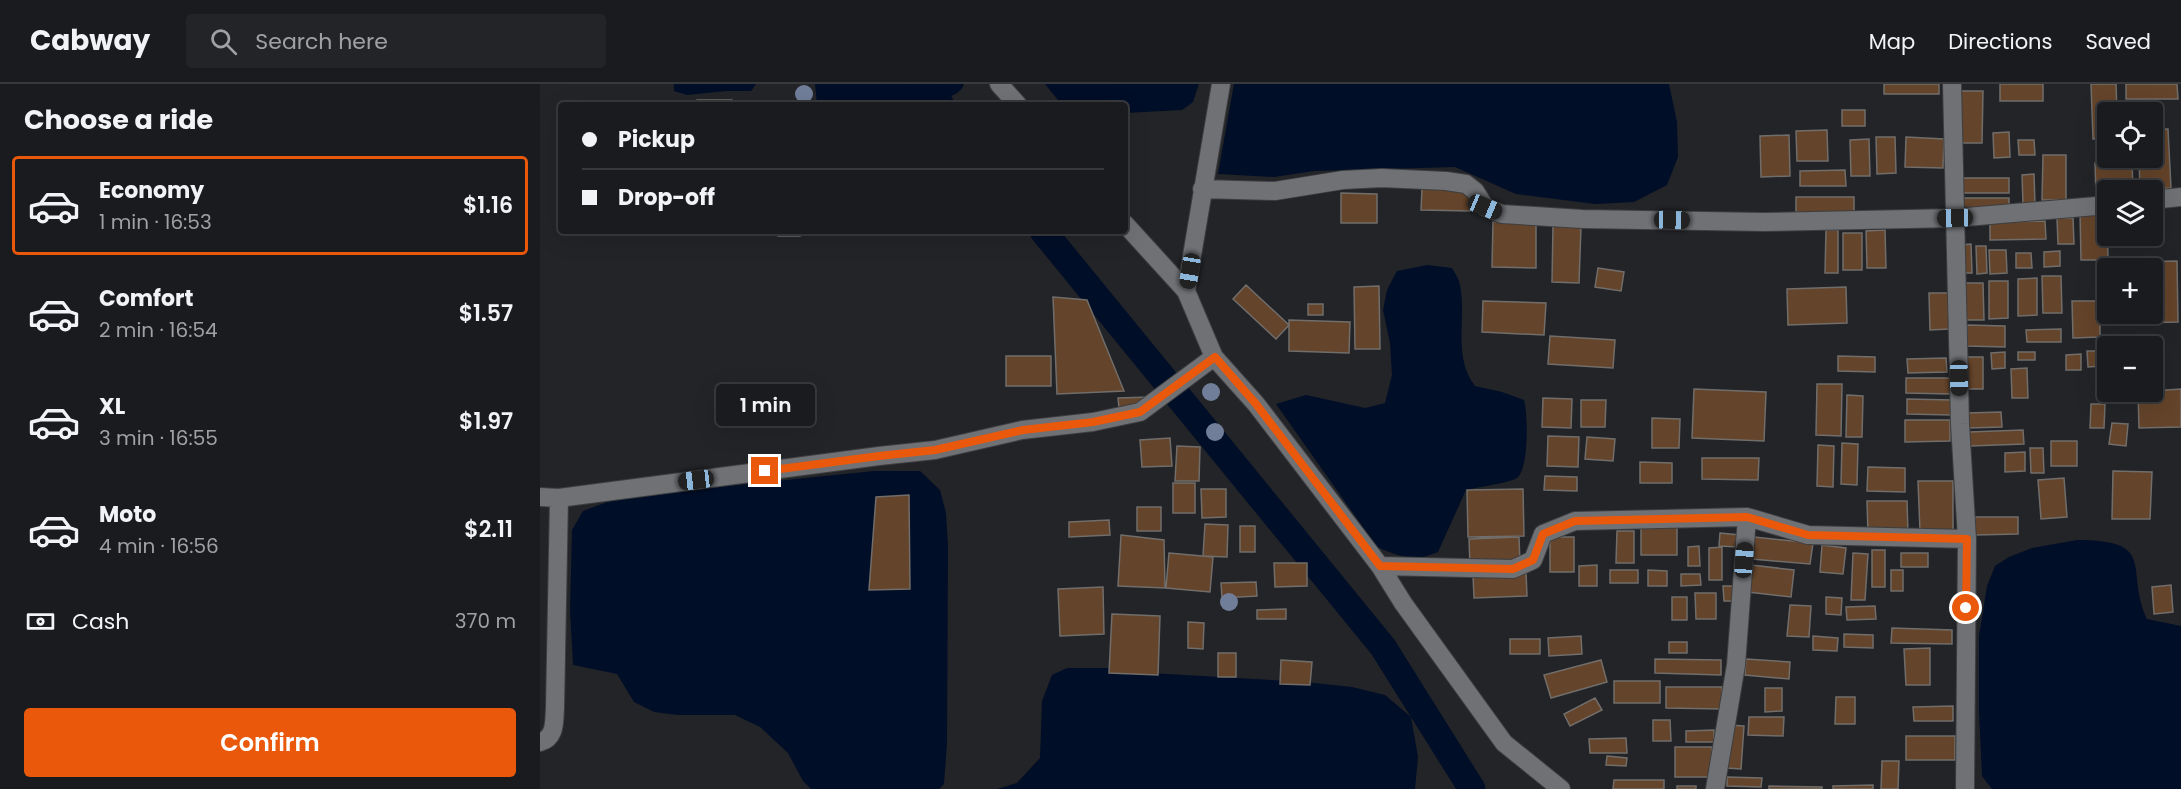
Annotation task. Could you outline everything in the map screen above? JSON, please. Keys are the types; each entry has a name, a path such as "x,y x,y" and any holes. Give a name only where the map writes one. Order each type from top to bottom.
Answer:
{"street":[{"path":"999,84 1015,102"},
{"path":"1186,291 1221,84"},
{"path":"1952,84 1959,424 1967,539 1965,789"},
{"path":"1202,189 1275,191 1343,180 1382,178 1446,181 1466,184 1485,207 1502,214 1582,219 1764,222 1955,218 2097,206"},
{"path":"2163,199 2181,197"},
{"path":"1128,227 1186,291 1215,357 1256,404 1380,566 1403,603 1504,743 1561,789"},
{"path":"540,497 559,498 935,450 1023,430 1093,422 1140,412 1215,357"},
{"path":"540,742 545,741 553,731 555,708 559,498"},
{"path":"1380,566 1513,569 1533,560 1543,534 1575,521 1747,517 1808,535 1967,539"},
{"path":"1715,789 1736,665 1747,517"}],"water":[{"path":"674,84 756,84 751,91 687,95 674,91"},
{"path":"815,84 964,84 957,93 942,100 928,102 817,102"},
{"path":"1045,84 1199,84 1193,102 1182,110 1128,113 1128,102 1063,102 1058,100"},
{"path":"1234,84 1669,84 1677,122 1678,157 1667,185 1634,202 1595,204 1516,194 1455,167 1314,171 1274,177 1218,174"},
{"path":"1427,265 1452,268 1456,274 1462,298 1464,362 1475,386 1524,400 1526,453 1521,473 1517,478 1466,490 1438,552 1422,557 1407,557 1377,547 1276,404 1306,395 1365,408 1385,403 1392,375 1390,343 1383,310 1387,290 1397,271"},
{"path":"874,471 920,471 940,490 946,513 948,546 947,744 944,784 939,789 811,789 803,781 788,753 760,727 735,715 678,715 654,712 634,702 617,674 573,665 570,611 572,530 583,511 610,501 641,495"},
{"path":"2077,540 2103,541 2119,545 2129,552 2134,561 2141,602 2147,619 2181,626 2181,789 1992,789 1982,776 1979,636 1987,586 1995,566 2009,557 2032,548"},
{"path":"1067,668 1110,668 1150,673 1305,682 1352,687 1385,695 1411,717 1418,757 1415,789 997,789 1017,783 1040,758 1042,701 1052,675"}],"building":[{"path":"1884,84 1939,84 1939,94 1884,94"},
{"path":"2000,84 2043,84 2043,101 2000,101"},
{"path":"2091,84 2116,84 2117,102 2097,102 2097,139 2093,139"},
{"path":"2126,84 2177,84 2178,99 2126,99"},
{"path":"1959,91 1983,91 1982,143 1958,143"},
{"path":"697,100 732,100 732,102 697,102"},
{"path":"1842,110 1865,110 1865,126 1842,126"},
{"path":"2163,129 2168,129 2171,188 2163,189 2163,180 2140,180 2139,168 2163,168"},
{"path":"1827,130 1828,161 1797,161 1796,131"},
{"path":"2009,132 2010,157 1994,158 1993,133"},
{"path":"1789,135 1790,176 1761,177 1760,136"},
{"path":"1876,137 1895,137 1896,173 1877,174"},
{"path":"1906,137 1944,139 1943,168 1905,167"},
{"path":"1869,139 1870,176 1851,176 1850,140"},
{"path":"2018,140 2034,140 2035,155 2019,155"},
{"path":"2043,155 2066,155 2066,200 2042,200"},
{"path":"2095,163 2097,163 2097,168 2132,168 2133,180 2097,180 2096,195"},
{"path":"1845,170 1846,186 1800,186 1800,171"},
{"path":"2034,174 2035,204 2023,204 2022,175"},
{"path":"1962,178 2009,178 2009,193 1962,193"},
{"path":"1422,188 1470,188 1470,211 1421,210"},
{"path":"1341,193 1377,194 1377,223 1341,223"},
{"path":"1796,197 1854,197 1854,214 1796,214"},
{"path":"1961,198 2009,198 2009,209 1961,209"},
{"path":"2097,211 2097,246 2108,246 2108,258 2081,260 2080,212"},
{"path":"2057,218 2073,218 2074,244 2058,244"},
{"path":"2045,221 2046,239 1990,240 1990,222"},
{"path":"1493,222 1536,222 1536,268 1492,267"},
{"path":"1553,226 1581,227 1579,283 1552,282"},
{"path":"1826,230 1838,230 1838,273 1825,273"},
{"path":"1885,230 1886,268 1867,268 1866,231"},
{"path":"1843,233 1862,233 1862,270 1843,270"},
{"path":"778,234 800,234 800,236 778,236"},
{"path":"1971,244 1972,273 1963,273 1961,245"},
{"path":"1976,246 1986,246 1987,273 1977,274"},
{"path":"1989,250 2006,250 2007,273 1990,274"},
{"path":"2060,251 2060,266 2044,267 2044,252"},
{"path":"2016,253 2031,253 2032,268 2016,268"},
{"path":"2163,261 2177,261 2178,322 2163,322"},
{"path":"1598,268 1624,272 1621,291 1595,287"},
{"path":"2042,276 2061,276 2062,313 2043,313"},
{"path":"2037,278 2037,315 2018,316 2018,279"},
{"path":"1989,281 2008,281 2008,318 1989,319"},
{"path":"1964,283 1983,283 1984,320 1965,320"},
{"path":"1246,285 1289,325 1276,339 1233,299"},
{"path":"1379,286 1380,349 1355,349 1354,287"},
{"path":"1846,287 1847,323 1788,325 1787,289"},
{"path":"1929,293 1948,293 1949,329 1930,330"},
{"path":"1053,297 1087,300 1124,391 1057,394"},
{"path":"1483,301 1546,303 1544,335 1482,332"},
{"path":"2072,301 2097,301 2097,324 2100,324 2100,336 2073,338"},
{"path":"1308,304 1323,304 1323,315 1308,315"},
{"path":"1289,320 1350,322 1349,353 1289,351"},
{"path":"1967,325 2005,326 2005,347 1967,346"},
{"path":"2061,329 2061,342 2027,342 2026,330"},
{"path":"1550,336 1615,340 1613,368 1548,364"},
{"path":"2087,351 2097,351 2097,366 2088,367"},
{"path":"2005,352 2005,368 1992,369 1991,353"},
{"path":"2018,352 2035,352 2035,360 2018,360"},
{"path":"2081,354 2081,370 2066,370 2066,355"},
{"path":"1006,356 1051,356 1051,386 1006,386"},
{"path":"1838,356 1875,357 1875,372 1838,371"},
{"path":"1966,357 1983,357 1983,389 1967,389"},
{"path":"1946,358 1947,372 1908,373 1907,359"},
{"path":"2027,368 2028,398 2012,398 2011,369"},
{"path":"1906,378 1950,378 1950,394 1906,393"},
{"path":"1817,384 1842,384 1841,436 1816,435"},
{"path":"1694,389 1766,392 1764,441 1692,438"},
{"path":"2181,389 2181,427 2139,428 2138,402 2163,402 2163,390"},
{"path":"1847,395 1863,396 1862,437 1846,437"},
{"path":"1150,397 1150,407 1119,408 1118,398"},
{"path":"1543,398 1572,399 1571,428 1542,427"},
{"path":"1907,399 1952,400 1952,415 1907,414"},
{"path":"1581,400 1606,400 1605,427 1581,427"},
{"path":"2091,404 2105,404 2104,428 2090,428"},
{"path":"2001,412 2002,427 1968,428 1967,413"},
{"path":"1652,418 1680,419 1679,448 1652,448"},
{"path":"1905,420 1950,420 1950,441 1905,442"},
{"path":"2112,423 2128,424 2126,446 2109,444"},
{"path":"2023,430 2024,444 1970,446 1969,432"},
{"path":"1548,436 1579,437 1578,467 1547,466"},
{"path":"1587,437 1615,439 1613,461 1585,459"},
{"path":"1170,438 1172,466 1142,467 1140,440"},
{"path":"2051,441 2077,441 2077,466 2051,466"},
{"path":"1842,443 1858,444 1857,485 1841,484"},
{"path":"1818,445 1834,446 1833,487 1817,486"},
{"path":"1177,446 1200,447 1199,481 1175,481"},
{"path":"2030,448 2043,448 2044,473 2031,473"},
{"path":"2025,452 2025,471 2005,472 2005,453"},
{"path":"1702,458 1759,458 1758,480 1702,479"},
{"path":"1640,462 1672,463 1672,483 1640,483"},
{"path":"1868,467 1905,468 1905,492 1867,491"},
{"path":"2113,471 2152,472 2150,519 2112,519"},
{"path":"1545,476 1577,477 1577,491 1544,490"},
{"path":"2064,478 2067,517 2041,519 2038,480"},
{"path":"1918,481 1953,481 1953,531 1920,531"},
{"path":"1173,483 1195,483 1195,513 1173,513"},
{"path":"1201,489 1226,489 1226,517 1202,518"},
{"path":"1523,489 1524,536 1468,537 1467,490"},
{"path":"909,495 910,589 869,590 876,497"},
{"path":"1867,501 1907,501 1908,533 1868,534"},
{"path":"1137,507 1161,507 1161,531 1137,531"},
{"path":"1975,517 2018,517 2018,534 1975,535"},
{"path":"1109,520 1110,535 1069,537 1069,522"},
{"path":"1205,524 1228,525 1227,557 1203,556"},
{"path":"1641,524 1677,524 1677,555 1641,555"},
{"path":"1240,526 1255,526 1255,552 1240,552"},
{"path":"1617,531 1634,531 1634,563 1616,563"},
{"path":"1720,533 1740,535 1739,547 1719,546"},
{"path":"1121,535 1164,540 1165,588 1118,586"},
{"path":"1519,537 1520,563 1470,566 1469,539"},
{"path":"1550,537 1574,537 1574,572 1550,572"},
{"path":"1754,537 1813,543 1810,564 1752,559"},
{"path":"1822,545 1846,548 1843,574 1820,572"},
{"path":"1699,546 1700,566 1688,566 1688,547"},
{"path":"1722,547 1722,580 1709,580 1709,548"},
{"path":"1872,550 1885,550 1885,587 1872,587"},
{"path":"1169,553 1213,557 1210,592 1166,588"},
{"path":"1853,553 1868,554 1865,600 1851,600"},
{"path":"1901,553 1928,553 1928,567 1901,567"},
{"path":"1274,563 1307,563 1307,586 1275,587"},
{"path":"1597,565 1597,586 1579,586 1579,566"},
{"path":"1751,565 1794,570 1791,597 1748,592"},
{"path":"1610,570 1638,570 1638,583 1610,583"},
{"path":"1648,570 1667,571 1667,586 1648,586"},
{"path":"1891,570 1903,570 1903,591 1891,591"},
{"path":"1526,572 1527,596 1474,598 1473,575"},
{"path":"1681,574 1700,574 1701,585 1681,586"},
{"path":"1256,582 1257,596 1222,598 1221,583"},
{"path":"2171,585 2173,612 2154,614 2152,587"},
{"path":"1723,586 1736,586 1737,601 1724,601"},
{"path":"1103,587 1104,634 1060,636 1058,589"},
{"path":"1695,593 1716,593 1716,619 1696,619"},
{"path":"1672,597 1687,597 1687,620 1672,620"},
{"path":"1826,597 1842,598 1841,615 1826,614"},
{"path":"1790,605 1811,606 1809,637 1787,636"},
{"path":"1875,606 1876,619 1847,620 1846,607"},
{"path":"1286,609 1286,619 1257,619 1257,610"},
{"path":"1112,614 1160,616 1158,675 1109,673"},
{"path":"1188,622 1204,623 1203,649 1188,648"},
{"path":"1892,628 1952,630 1952,644 1891,643"},
{"path":"1844,634 1873,635 1873,648 1844,647"},
{"path":"1581,636 1582,654 1549,656 1548,638"},
{"path":"1813,636 1838,638 1837,651 1813,650"},
{"path":"1510,639 1540,639 1540,654 1510,654"},
{"path":"1669,642 1687,642 1687,653 1669,653"},
{"path":"1930,648 1930,685 1906,685 1904,649"},
{"path":"1218,653 1236,653 1236,677 1218,677"},
{"path":"1655,659 1721,660 1721,675 1655,673"},
{"path":"1746,659 1790,662 1789,679 1745,675"},
{"path":"1281,660 1312,662 1310,685 1280,684"},
{"path":"1601,660 1607,682 1551,698 1544,675"},
{"path":"1614,681 1660,681 1660,703 1614,703"},
{"path":"1666,687 1722,687 1722,709 1666,708"},
{"path":"1765,688 1782,688 1782,711 1765,712"},
{"path":"1836,697 1855,697 1855,724 1835,724"},
{"path":"1595,698 1602,710 1570,726 1564,714"},
{"path":"1953,706 1953,721 1914,721 1913,707"},
{"path":"1749,717 1784,717 1783,736 1748,735"},
{"path":"1653,720 1670,720 1671,741 1653,741"},
{"path":"1729,725 1744,726 1741,769 1726,768"},
{"path":"1714,730 1714,742 1686,742 1686,731"},
{"path":"1906,736 1955,736 1955,760 1906,760"},
{"path":"1626,738 1627,753 1590,753 1589,739"},
{"path":"1675,747 1712,747 1712,777 1675,777"},
{"path":"1607,756 1627,758 1626,766 1606,765"},
{"path":"1882,761 1899,761 1898,789 1881,789"},
{"path":"1727,777 1762,778 1761,787 1727,786"},
{"path":"1614,780 1664,780 1664,789 1613,789"},
{"path":"1873,785 1873,789 1833,789 1833,786"},
{"path":"1677,786 1696,786 1696,789 1677,789"},
{"path":"1769,786 1822,787 1822,789 1769,789"}],"waterway":[{"path":"924,84 939,102"},
{"path":"1045,234 1383,647 1472,789"}],"route":[{"path":"765,471 935,450 1023,430 1093,422 1140,412 1215,357 1256,404 1380,566 1513,569 1533,560 1543,534 1575,521 1658,521 1747,517 1808,535 1967,539 1966,608"}]}
